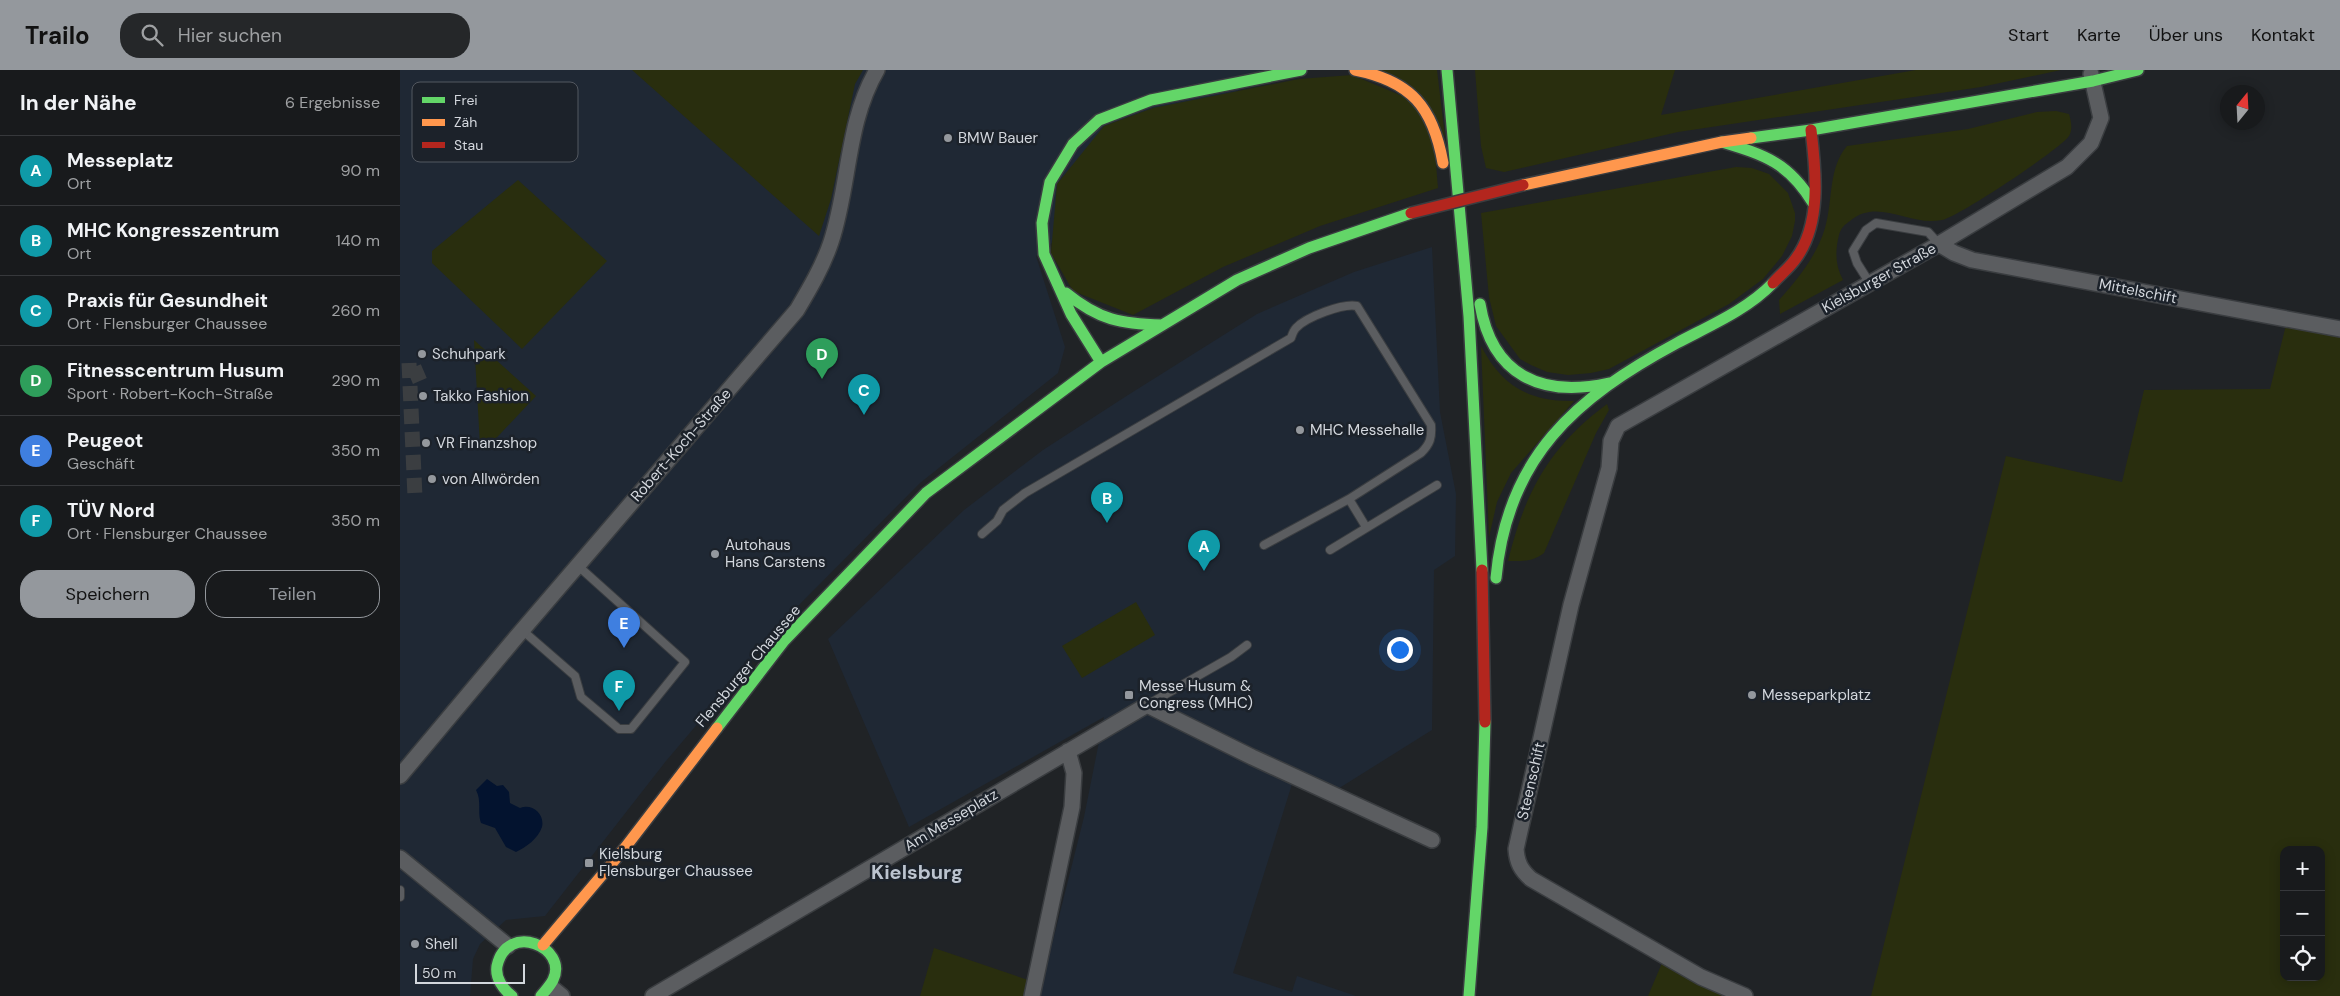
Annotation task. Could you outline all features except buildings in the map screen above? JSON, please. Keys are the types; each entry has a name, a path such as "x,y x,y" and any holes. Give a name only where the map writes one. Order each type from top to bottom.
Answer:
{"main road":[{"path":"1101,362 1071,314 1044,254 1042,223 1050,182 1074,144 1098,120 1151,100 1301,70"},
{"path":"1355,70 1386,77 1417,96 1439,137 1452,230 1466,250"},
{"path":"1446,70 1466,250 1482,556 1485,728 1479,859 1469,996"},
{"name":"Flensburger Chaussee","path":"543,945 624,849 711,733 797,626 926,493 1101,362 1237,280 1291,256 1411,213 1523,185 1722,142 1810,130 2092,76 2138,70"},
{"path":"1495,587 1496,558 1506,517 1516,489 1534,457 1553,433 1609,383 1759,297 1796,259 1808,230 1813,203 1815,158 1810,130"},
{"path":"1722,142 1777,161 1804,187 1813,203"},
{"path":"1463,223 1474,235"},
{"path":"1059,287 1088,312 1104,320 1128,325 1162,325"},
{"path":"1479,294 1485,330 1494,348 1502,358 1520,373 1540,384 1557,388 1586,388 1609,383"},
{"path":"1485,728 1492,704 1495,607"},
{"path":"506,994 499,982 497,968 501,954 508,946 522,941 536,942 543,945 551,954 556,964 556,976 552,993"}],"street":[{"name":"Robert-Koch-Straße","path":"400,776 577,565 797,310 818,274 831,241 855,123 877,70"},
{"name":"Kielsburger Straße","path":"1611,441 1618,426 1939,244 2067,167 2091,143 2101,118 2092,76"},
{"name":"Mittelschift","path":"1939,244 1954,253 1972,260 2340,329"},
{"name":"Steenschift","path":"1611,441 1609,468 1571,605 1516,849 1517,861 1522,871 1531,880 1701,977 1746,996"},
{"name":"Am Messeplatz","path":"653,996 1147,705"},
{"path":"1147,705 1252,757 1432,840"},
{"path":"1032,996 1072,807 1074,773 1068,751"},
{"path":"400,858 508,946"}],"lane":[{"path":"1869,282 1857,263 1853,251 1866,230 1876,223 1928,232 1939,244"},
{"path":"982,534 997,521 1003,510 1024,493 1291,338 1295,328 1336,307 1348,304 1358,306 1364,312 1431,425 1432,436 1428,446 1421,453 1349,499 1264,545"},
{"path":"1330,550 1437,485"},
{"path":"1349,499 1366,527"},
{"path":"522,630 575,676 581,697 619,729 631,729 685,662 577,565"},
{"path":"1147,705 1231,657 1247,645"},
{"path":"400,890 400,897"}],"shaded area":[{"path":"400,70 1263,70 1036,256 1065,347 1058,373 920,483 794,610 666,761 545,916 506,920 480,944 473,959 470,996 400,996"},
{"path":"1432,247 1440,412 1456,494 1455,556 1434,570 1432,730 1325,797 1292,784 1233,973 1292,992 1297,976 1356,996 1039,996 1084,817 1104,717 909,827 828,639 964,510 1043,450 1257,314 1354,272"}],"green space":[{"path":"632,70 863,70 855,84 831,199 819,236"},
{"path":"1376,70 1437,70 1445,137"},
{"path":"1475,70 1675,70 1661,115 1916,70 2061,70 1981,87 1678,132 1504,172 1486,168 1481,146"},
{"path":"1352,75 1412,100 1434,142 1438,188 1320,226 1223,267 1133,315 1073,291 1051,253 1057,184 1104,126 1153,108 1299,79"},
{"path":"2056,111 2069,114 2071,128 2069,136 2029,168 1967,208 1942,220 1918,220 1895,214 1872,212 1861,214 1848,222 1839,235 1836,258 1843,280 1780,314 1779,300 1806,266 1822,238 1834,174 1841,155 1847,146 1968,129 2037,112"},
{"path":"1736,167 1752,168 1769,174 1788,193 1795,213 1792,236 1782,256 1763,279 1729,304 1609,369 1568,375 1547,372 1520,359 1496,326 1489,297 1481,213"},
{"path":"518,180 607,261 522,349 432,263 432,251"},
{"path":"2287,321 2340,331 2340,996 1871,996 2006,456 2122,482 2144,390 2270,389"},
{"path":"474,340 536,396 485,450 480,445"},
{"path":"1481,346 1498,372 1518,389 1530,395 1543,398 1558,401 1574,401 1511,473 1497,502 1489,537"},
{"path":"1607,404 1609,410 1596,433 1544,553 1523,561 1508,561 1522,513 1542,473 1569,437"},
{"path":"1136,602 1155,635 1082,678 1062,646"},
{"path":"934,948 1028,980 1024,996 920,996"},
{"path":"1662,963 1730,996 1648,996"}],"water":[{"path":"487,779 497,786 503,785 509,792 510,803 520,808 533,808 542,818 542,827 535,839 516,852 506,847 495,828 481,823 479,798 476,790"}],"tunnel":[{"path":"409,363 415,497"},
{"path":"410,377 431,368"}],"traffic: fast":[{"path":"1101,362 1071,314 1044,254 1042,223 1050,182 1073,144 1099,120 1151,100 1301,70"},
{"path":"1447,70 1469,316 1482,570"},
{"path":"1751,138 1811,130 2093,81 2138,70"},
{"path":"1722,142 1751,151 1775,162 1795,178 1813,203"},
{"path":"1101,362 1237,280 1309,248 1411,213"},
{"path":"1496,578 1503,535 1515,498 1531,465 1552,436 1578,410 1607,386 1640,364 1740,309 1763,293 1773,283"},
{"path":"1066,293 1089,309 1111,319 1122,322 1162,325"},
{"path":"1480,304 1486,329 1496,349 1508,365 1524,376 1542,384 1562,387 1585,387 1609,383"},
{"path":"717,728 784,641 926,493 1101,362"},
{"path":"1469,996 1482,827 1485,722"},
{"path":"512,996 500,983 497,975 497,966 503,952 512,945 523,942 535,944 545,949 552,958 556,968 553,980 541,996"}],"traffic: slow":[{"path":"1355,70 1391,81 1405,89 1416,100 1426,112 1433,126 1443,163"},
{"path":"1523,185 1722,142 1751,138"},
{"path":"543,945 624,849 717,728"}],"traffic: jam":[{"path":"1773,283 1794,261 1803,247 1809,232 1815,198 1811,130"},
{"path":"1411,213 1523,185"},
{"path":"1482,570 1485,722"}],"place":[{"name":"BMW Bauer","path":"948,138"},
{"name":"Schuhpark","path":"422,354"},
{"name":"Fitnesscentrum Husum","path":"822,379"},
{"name":"Takko Fashion","path":"423,396"},
{"name":"Praxis für Gesundheit","path":"864,415"},
{"name":"MHC Messehalle","path":"1300,430"},
{"name":"VR Finanzshop","path":"426,443"},
{"name":"von Allwörden","path":"432,479"},
{"name":"MHC Kongresszentrum","path":"1107,523"},
{"name":"Autohaus Hans Carstens","path":"715,554"},
{"name":"Messeplatz","path":"1204,571"},
{"name":"Peugeot","path":"624,648"},
{"name":"Messe Husum & Congress (MHC)","path":"1129,695"},
{"name":"Messeparkplatz","path":"1752,695"},
{"name":"TÜV Nord","path":"619,711"},
{"name":"Kielsburg Flensburger Chaussee","path":"589,863"},
{"name":"Shell","path":"415,944"}],"district":[{"name":"Kielsburg","path":"917,872"}]}
